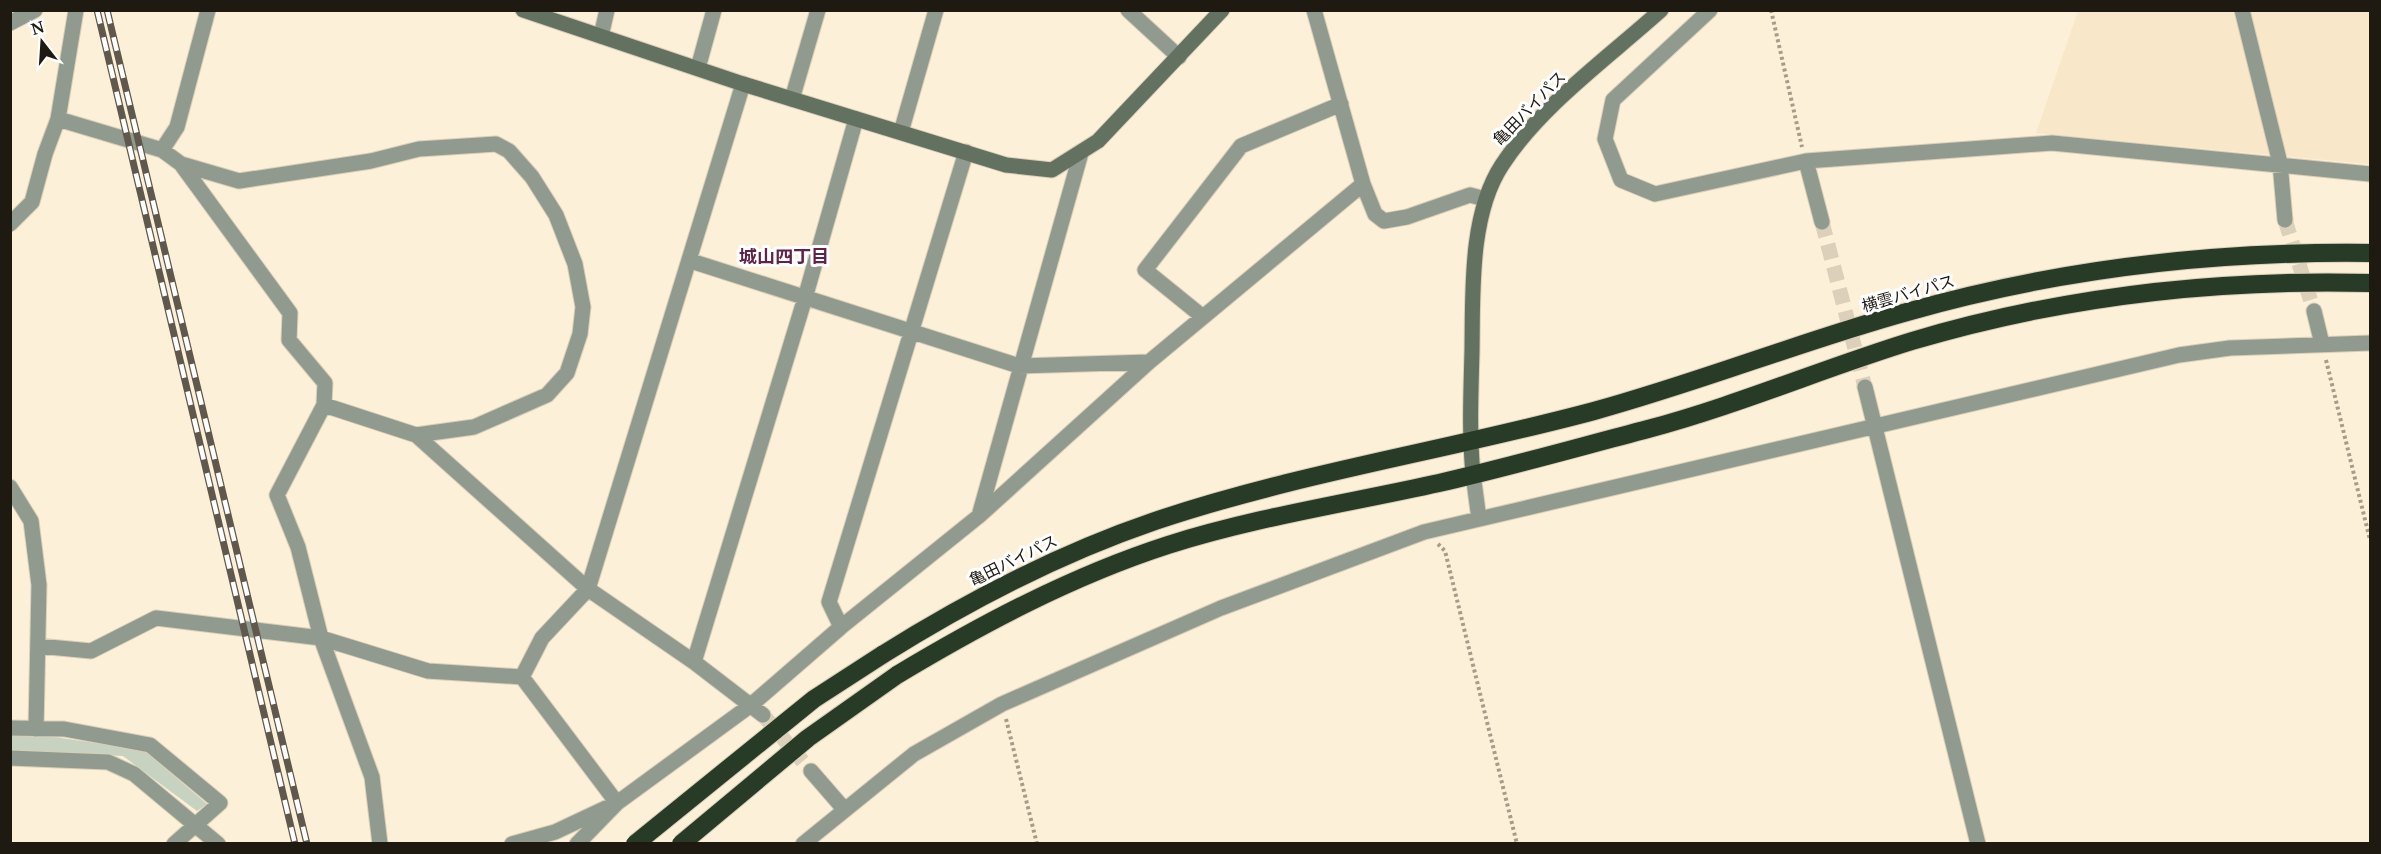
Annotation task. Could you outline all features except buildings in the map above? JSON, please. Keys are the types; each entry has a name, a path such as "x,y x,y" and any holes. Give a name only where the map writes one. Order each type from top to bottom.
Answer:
{"highway":[{"name":"横雲バイパス","path":"1470,442 1676,387 1907,312 2041,280 2165,262 2238,256 2370,253"},
{"path":"681,843 808,738 897,675 961,636 1030,602 1167,546 1314,508 1473,474 1687,418 1835,366 1989,321 2108,299 2169,292 2243,285 2370,283"},
{"name":"亀田バイパス","path":"636,843 814,699 942,618 1016,578 1100,541 1154,521 1272,488 1470,442"}],"street":[{"path":"10,23 35,10"},
{"path":"10,224 32,202 45,154 58,119 76,10"},
{"path":"162,150 177,127 208,10"},
{"path":"523,10 743,84 1006,165 1052,170 1098,141 1222,10"},
{"path":"601,36 607,10"},
{"path":"698,68 714,10"},
{"path":"792,99 818,10"},
{"path":"901,132 936,10"},
{"path":"1128,10 1179,57"},
{"path":"1314,10 1363,184 1375,214 1384,221 1407,217 1470,195 1485,199"},
{"name":"亀田バイパス","path":"1473,474 1470,442 1474,270 1485,199 1501,166 1524,137 1560,100 1661,10"},
{"path":"1710,10 1613,100 1605,139 1621,180 1655,194 1806,161 2052,143 2280,163 2370,174"},
{"path":"2242,10 2280,163 2285,220"},
{"path":"522,677 542,638 588,589 691,261 743,84"},
{"path":"1203,317 1145,270 1240,146 1341,104"},
{"path":"694,662 805,298 856,118"},
{"path":"58,119 162,150 181,164 290,313 289,340 325,383 324,405 277,495 298,547 321,638 372,777 380,843"},
{"path":"181,164 239,181 371,161 418,149 496,144 508,151 532,177 556,215 575,264 583,307 580,334 567,372 547,395 474,427 416,435"},
{"path":"841,627 829,602 966,152"},
{"path":"979,516 1019,366 1081,153"},
{"path":"1806,161 1822,222"},
{"path":"577,843 616,803 751,705 841,627 979,516 1149,362 1363,184"},
{"path":"691,261 1019,366 1149,362"},
{"path":"2314,311 2322,344"},
{"path":"803,843 914,753 1002,704 1221,608 1424,532 2179,355 2230,348 2370,343"},
{"path":"1865,387 1977,843"},
{"path":"324,405 416,435 588,589 694,662 763,715"},
{"path":"1473,474 1479,519"},
{"path":"10,487 31,521 39,585 36,729"},
{"path":"38,646 91,651 156,618 321,638 428,671 522,677 616,803"},
{"path":"10,728 64,729 150,745 220,803 174,843"},
{"path":"10,758 108,762 134,774 218,843"},
{"path":"811,771 844,809"},
{"path":"512,843 555,832 616,803"}],"path":[{"path":"1771,10 1806,161"},
{"path":"2322,344 2370,540"},
{"path":"1424,532 1445,550 1517,843"},
{"path":"1002,704 1037,843"}],"shaded area":[{"path":"2078,11 2370,11 2370,164 2036,133"}],"green space":[{"path":"11,735 47,736 144,750 207,804 197,811 123,756 11,751"}],"tunnel":[{"path":"2285,220 2314,311"},
{"path":"1822,222 1865,387"},
{"path":"763,715 811,771"}],"railway":[{"path":"97,10 295,844"},
{"path":"107,10 307,844"}],"district":[{"name":"城山四丁目","path":"784,257"}]}
